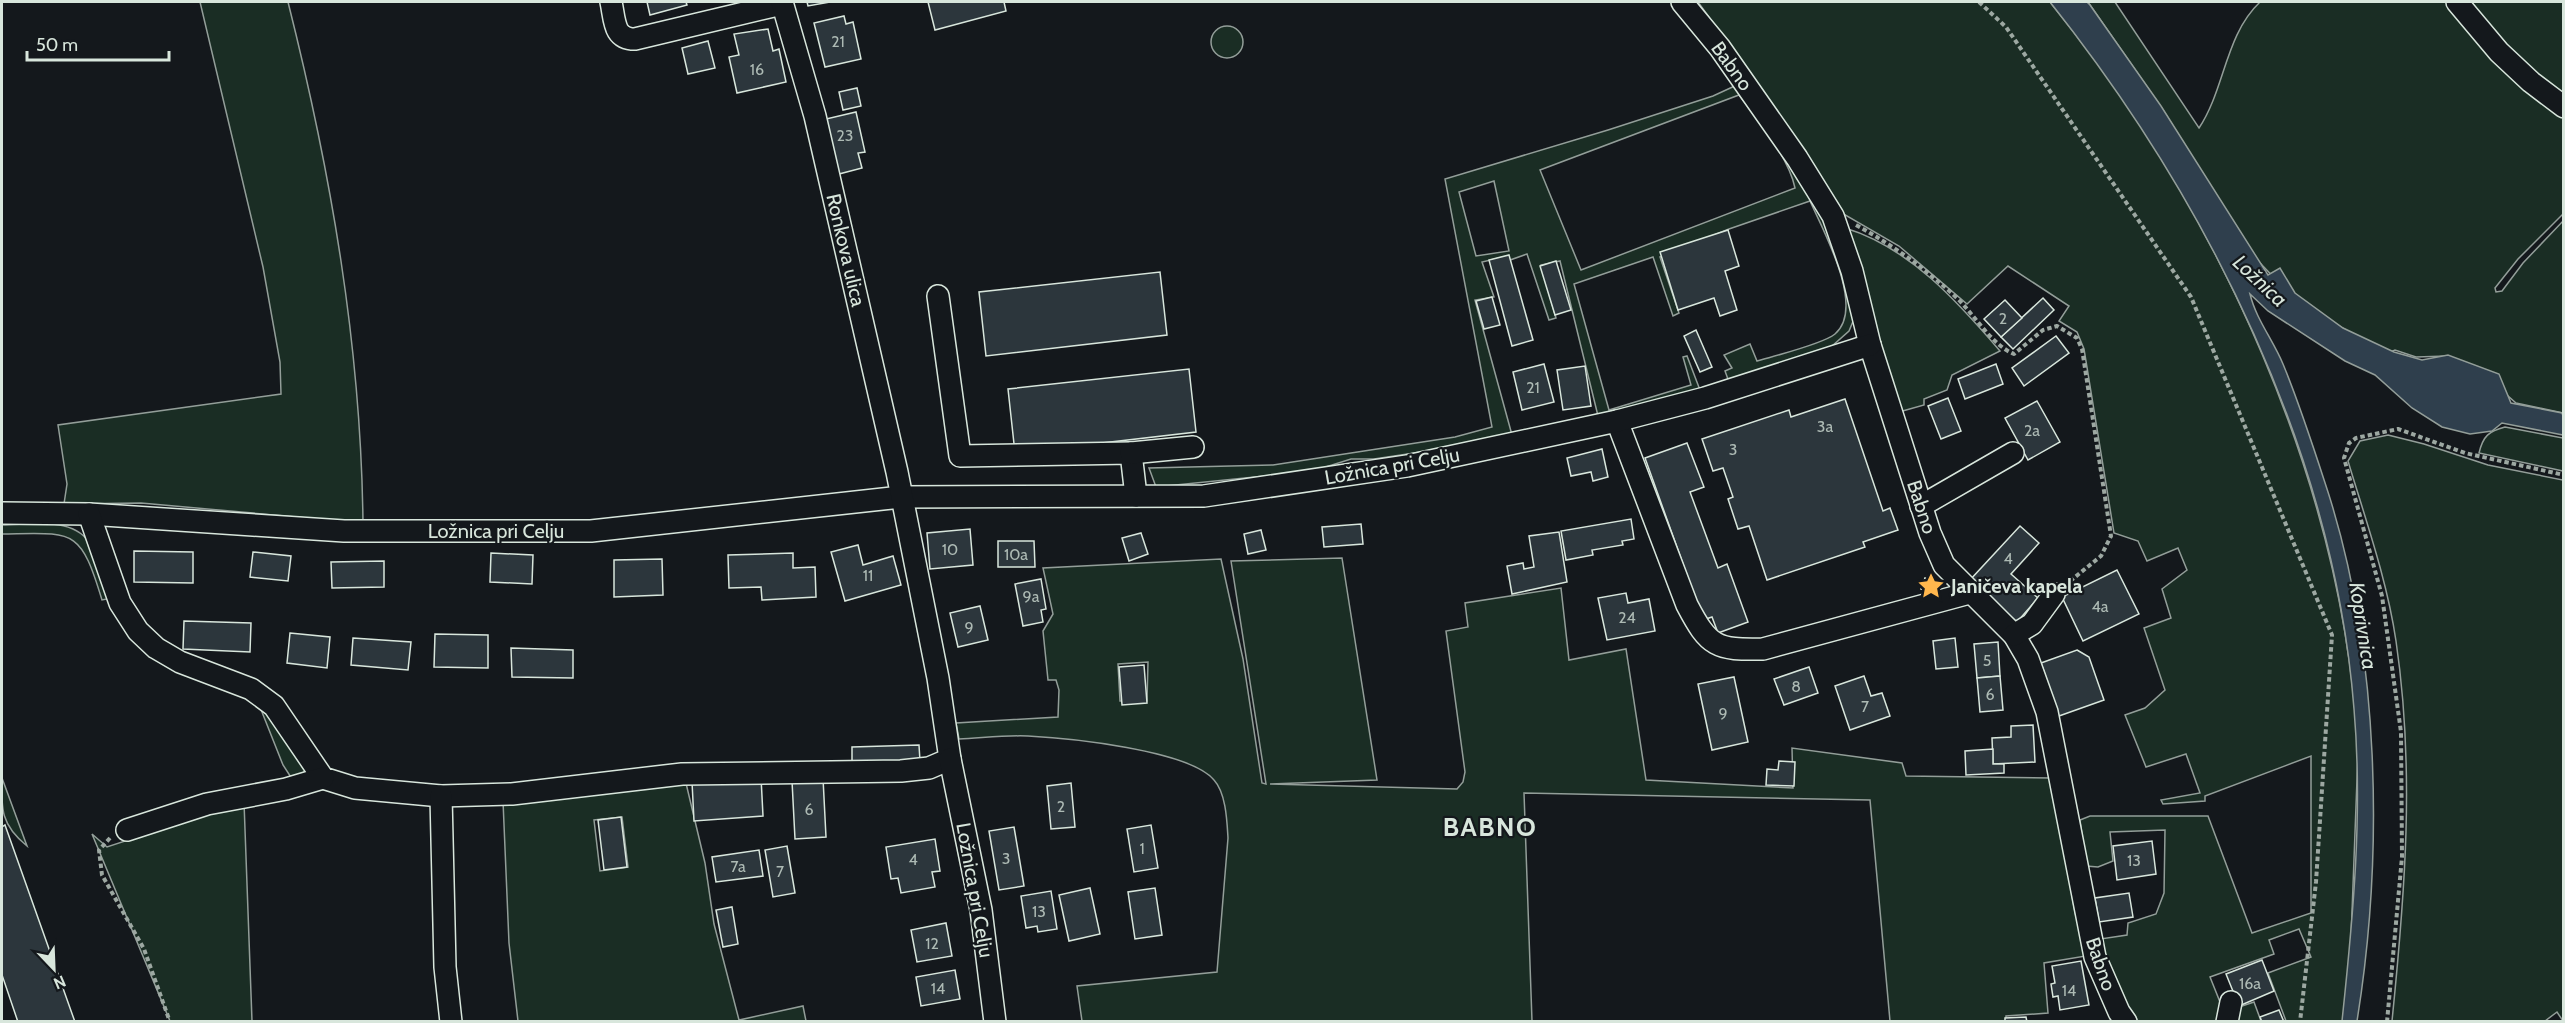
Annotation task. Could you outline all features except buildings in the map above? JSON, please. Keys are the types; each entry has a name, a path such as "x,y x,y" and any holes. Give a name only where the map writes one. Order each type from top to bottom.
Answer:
{"street":[{"name":"Ronkova ulica","path":"611,2 618,33 625,39 635,39 782,3 815,116 901,497"},
{"name":"Babno","path":"1682,2 1720,48 1797,158 1833,216 1852,271 1870,345 1921,506 1944,565 2014,635 2028,659 2047,712 2095,957 2119,1012 2126,1022"},
{"path":"2457,2 2499,52 2531,82 2563,105"},
{"path":"938,296 960,456 1131,453 1193,447"},
{"name":"Ložnica pri Celju","path":"2,513 89,514 344,531 591,531 901,497 1204,496 1407,466 1617,421 1705,398 1870,345"},
{"path":"1617,421 1687,605 1702,634 1717,645 1740,650 1763,649 1973,592"},
{"path":"1131,453 1136,496"},
{"path":"1921,506 2013,453"},
{"name":"Ložnica pri Celju","path":"901,497 938,678 950,759 981,910 995,1022"},
{"path":"89,514 120,603 138,631 156,648 180,662 252,689 274,706 323,778"},
{"path":"2014,635 2032,624 2054,594"},
{"path":"127,830 207,804 286,789 323,778 356,788 441,796 512,794 682,774 901,771 929,768 950,759"},
{"path":"441,796 445,967 451,1022"}],"path":[{"path":"1979,2 2006,27 2191,297 2332,635 2316,882 2300,1022"},
{"path":"1833,216 1850,222 1897,247 1973,313 2004,349 2014,354 2043,330 2057,326 2078,338 2082,349 2111,536 2101,556 2054,594"},
{"path":"2387,1022 2402,857 2401,732 2382,596 2344,458 2345,450 2356,438 2398,429 2465,453 2564,475"},
{"path":"127,830 111,838 99,850 102,875 144,949 170,1022"}],"green space":[{"path":"200,2 288,2 318,131 341,260 356,391 363,523 141,503 64,504 67,484 58,425 281,394 280,362 263,267"},
{"path":"1698,2 2050,2 2111,82 2167,169 2218,259 2262,354 2299,452 2328,552 2348,652 2358,753 2350,965 2343,1021 2286,1021 2268,973 2311,957 2299,929 2269,940 2274,954 2210,977 2222,1007 2222,1021 2136,1021 2110,975 2100,939 2127,935 2128,923 2156,914 2164,893 2165,830 2110,832 2113,861 2098,867 2086,866 2080,820 2090,816 2208,816 2252,933 2311,913 2311,756 2205,796 2205,801 2163,804 2161,800 2200,793 2186,754 2146,767 2125,715 2145,708 2165,690 2144,628 2171,618 2162,589 2187,570 2178,548 2147,561 2138,541 2114,533 2084,349 2077,332 2059,321 2069,306 2008,266 1967,304 1899,246 1840,212 1781,117"},
{"path":"2088,2 2115,2 2199,128 2215,96 2239,30 2248,15 2260,2 2452,2 2563,115 2563,214 2518,259 2495,288 2496,292 2502,291 2523,263 2563,221 2563,413 2516,403 2499,388 2447,356 2416,357 2395,350 2388,353 2351,333 2299,299 2254,256 2163,110"},
{"path":"2465,2 2563,2 2563,93 2533,77"},
{"path":"1227,26 1238,31 1243,42 1238,53 1227,58 1216,53 1211,42 1216,31"},
{"path":"1739,84 1822,213 1843,269 1854,319 1849,331 1832,346 1729,382 1725,371 1732,368 1724,355 1750,344 1757,361 1810,346 1829,338 1835,334 1843,322 1846,306 1839,269 1810,201 1729,229 1660,257 1679,313 1673,316 1653,257 1574,284 1609,410 1691,385 1683,357 1687,356 1700,390 1599,420 1560,261 1541,265 1556,318 1549,320 1527,254 1510,260 1507,256 1482,262 1494,297 1475,300 1512,435 1421,452 1374,459 1351,459 1313,471 1156,487 1149,468 1273,465 1455,437 1492,427 1445,179 1713,96","holes":["1739,95 1780,152 1792,176 1795,188 1581,270 1540,170","1494,181 1509,251 1476,256 1459,192"]},
{"path":"1845,228 1890,248 1911,262 1931,278 1967,314 2000,351 1952,375 1947,390 1924,399 1924,405 1899,412"},
{"path":"2505,427 2563,438 2563,471 2479,453 2482,442 2488,435"},
{"path":"2388,435 2488,465 2563,480 2563,1021 2557,1012 2545,1021 2392,1021 2401,926 2406,831 2407,784 2402,689 2387,596 2348,461 2360,441"},
{"path":"49,524 72,528 89,542 112,598 102,600 87,559 80,547 71,539 59,535 2,534 2,525"},
{"path":"1342,558 1377,780 1270,784 1457,789 1463,782 1465,772 1446,631 1468,627 1465,603 1561,588 1569,660 1626,649 1646,780 1793,788 1792,748 1902,763 1906,776 2051,778 2075,912 2086,956 2044,963 2048,1013 2006,1016 2006,1021 1890,1021 1870,800 1524,793 1532,1021 1082,1021 1077,986 1217,972 1228,838 1221,792 1214,780 1200,770 1155,753 1046,737 1011,736 959,739 956,723 1058,717 1059,690 1056,680 1048,680 1043,631 1053,614 1043,568 1221,559 1243,659 1262,783 1266,784 1231,561","holes":["1148,662 1147,701 1120,701 1118,664"]},
{"path":"258,702 276,718 306,770 294,782 283,765"},
{"path":"2,778 27,846 12,831 4,816"},
{"path":"685,779 705,863 714,924 739,1020 803,1006 806,1021 518,1021 509,943 503,801","holes":["622,817 628,867 600,871 594,820"]},
{"path":"244,802 252,1021 170,1021 92,834 107,847"},
{"path":"2254,1002 2261,1021 2234,1022 2236,1008"}],"water":[{"name":"Ložnica","path":"2050,2 2087,2 2090,5 2161,106 2268,275 2280,268 2295,293 2343,328 2394,352 2422,360 2448,355 2499,374 2511,403 2562,413 2563,416 2563,435 2502,423 2492,431 2470,434 2442,427 2412,408 2375,375 2345,361 2268,311 2250,294 2256,312 2283,364 2312,443 2345,555 2358,620 2367,687 2372,755 2373,823 2366,957 2357,1021 2342,1021 2356,865 2357,748 2342,613 2320,518 2291,425 2254,334 2210,245 2161,160 2108,79"}],"place":[{"name":"Janičeva kapela","path":"1931,586"}],"district":[{"name":"BABNO","path":"1490,827"}],"water label":[{"name":"Koprivnica","path":"2363,626"}]}
